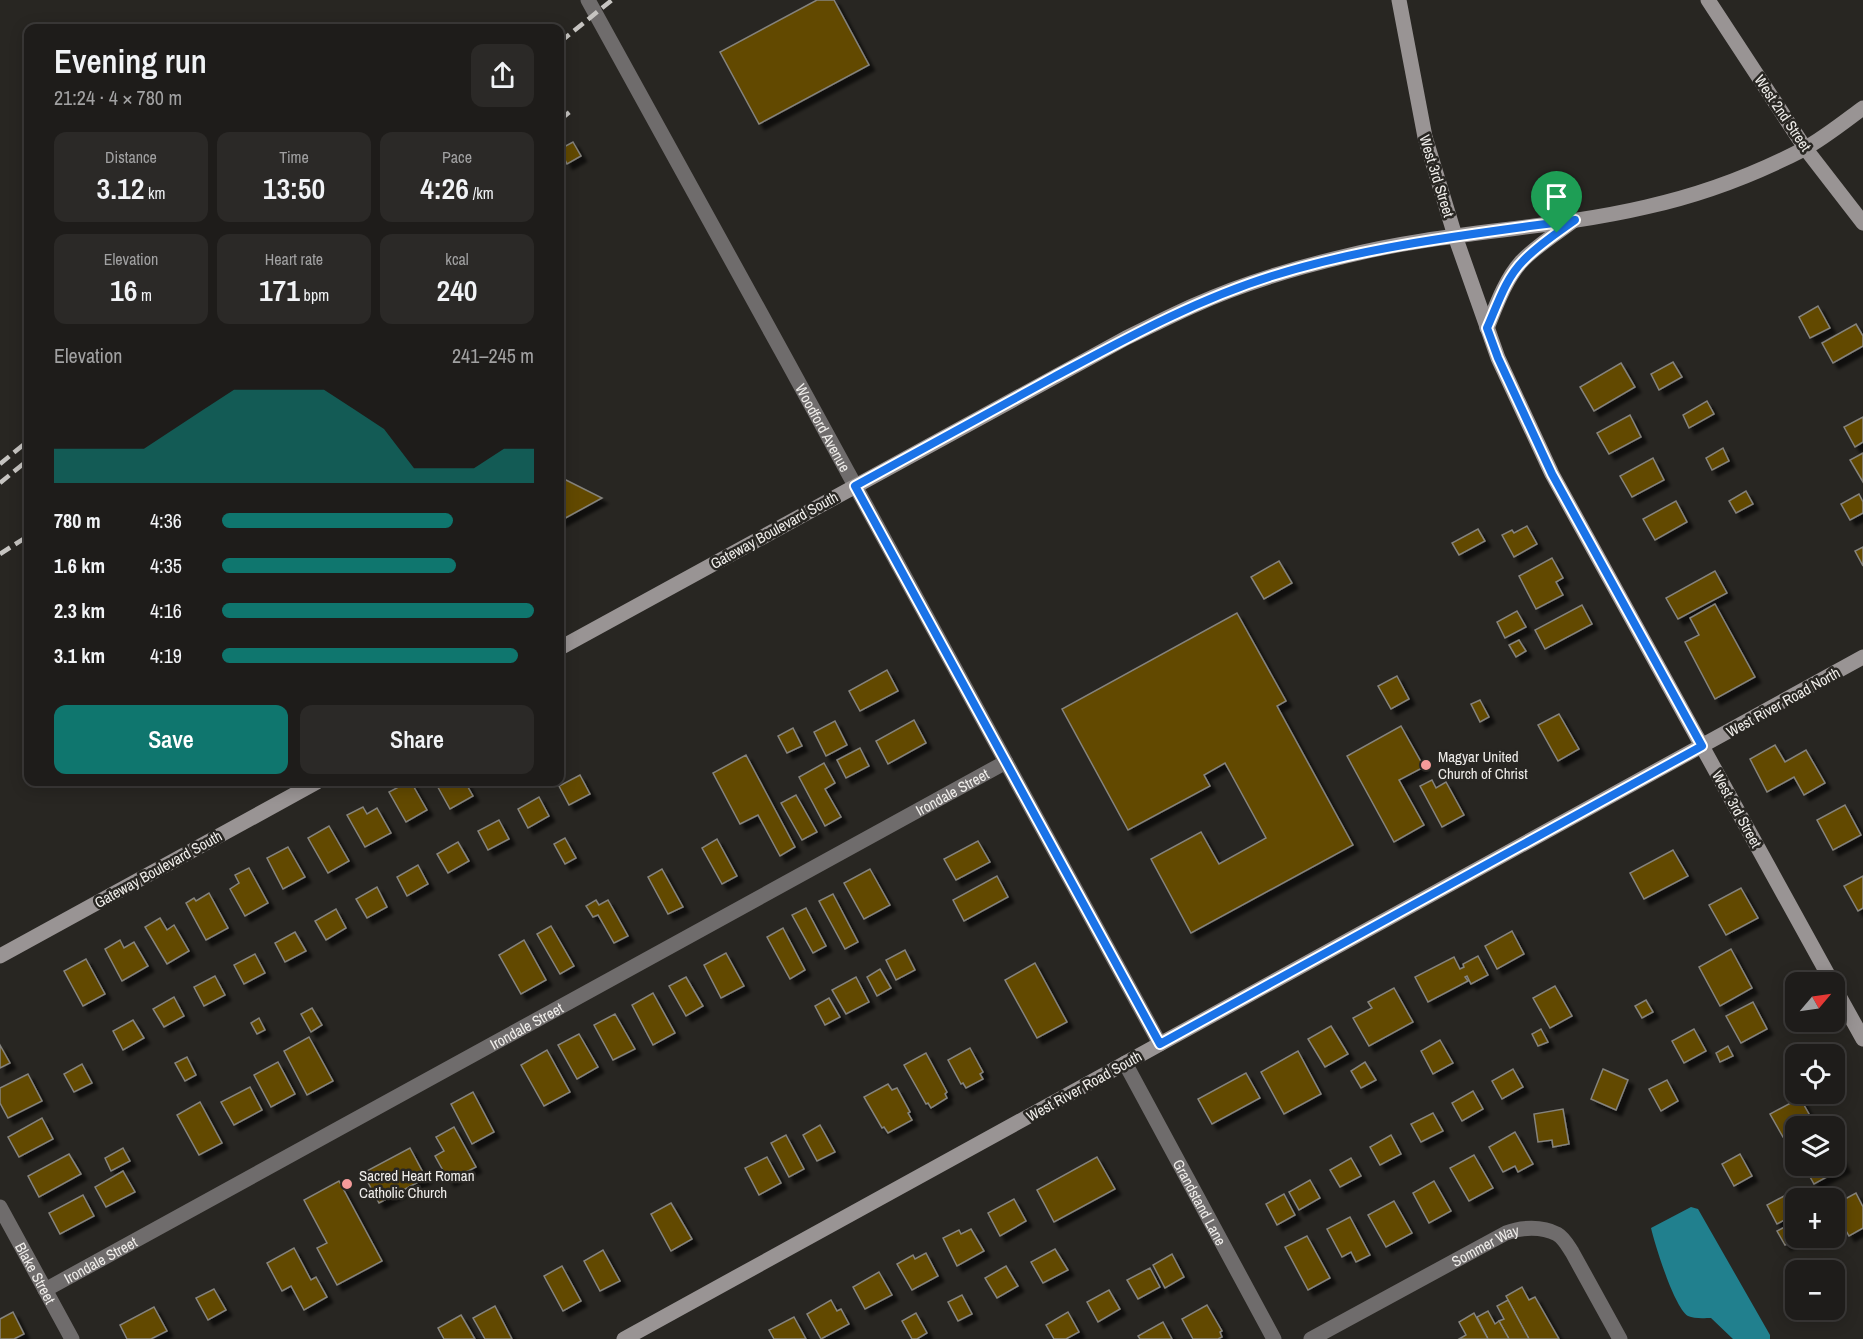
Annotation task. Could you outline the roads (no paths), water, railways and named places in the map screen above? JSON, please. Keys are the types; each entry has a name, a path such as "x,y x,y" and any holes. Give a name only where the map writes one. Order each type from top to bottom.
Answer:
{"main road":[{"name":"West 3rd Street","path":"1398,0 1425,137 1455,236 1498,358 1552,474 1826,972"},
{"name":"West 2nd Street","path":"1708,0 1805,148 1863,223"},
{"name":"Gateway Boulevard South","path":"564,646 1125,338 1197,304 1271,276 1347,255 1455,236 1575,220 1646,207 1696,194 1744,176 1805,148 1863,108"},
{"path":"1487,328 1504,288 1521,262 1575,220"},
{"name":"West River Road North","path":"1702,746 1863,657"},
{"name":"West River Road South","path":"624,1339 1702,746"},
{"name":"Gateway Boulevard South","path":"0,956 310,786"},
{"path":"1845,1006 1863,1038"}],"street":[{"name":"Woodford Avenue","path":"588,0 1160,1044"},
{"name":"Irondale Street","path":"45,1290 1006,762"},
{"name":"Grandstand Lane","path":"1125,1063 1274,1339"},
{"name":"Blake Street","path":"0,1207 72,1339"},
{"name":"Sommer Way","path":"1311,1339 1506,1233 1521,1228 1545,1230 1558,1234 1563,1239 1620,1339"}],"water":[{"path":"1691,1207 1698,1209 1770,1335 1770,1339 1733,1339 1711,1318 1688,1316 1677,1301 1656,1248 1651,1228"}],"railway":[{"path":"564,39 612,0"},
{"path":"564,117 572,110"},
{"path":"0,464 24,444"},
{"path":"0,483 24,463"},
{"path":"0,554 24,539"}],"place":[{"name":"Magyar United Church of Christ","path":"1426,765"},
{"name":"Sacred Heart Roman Catholic Church","path":"347,1184"}]}
